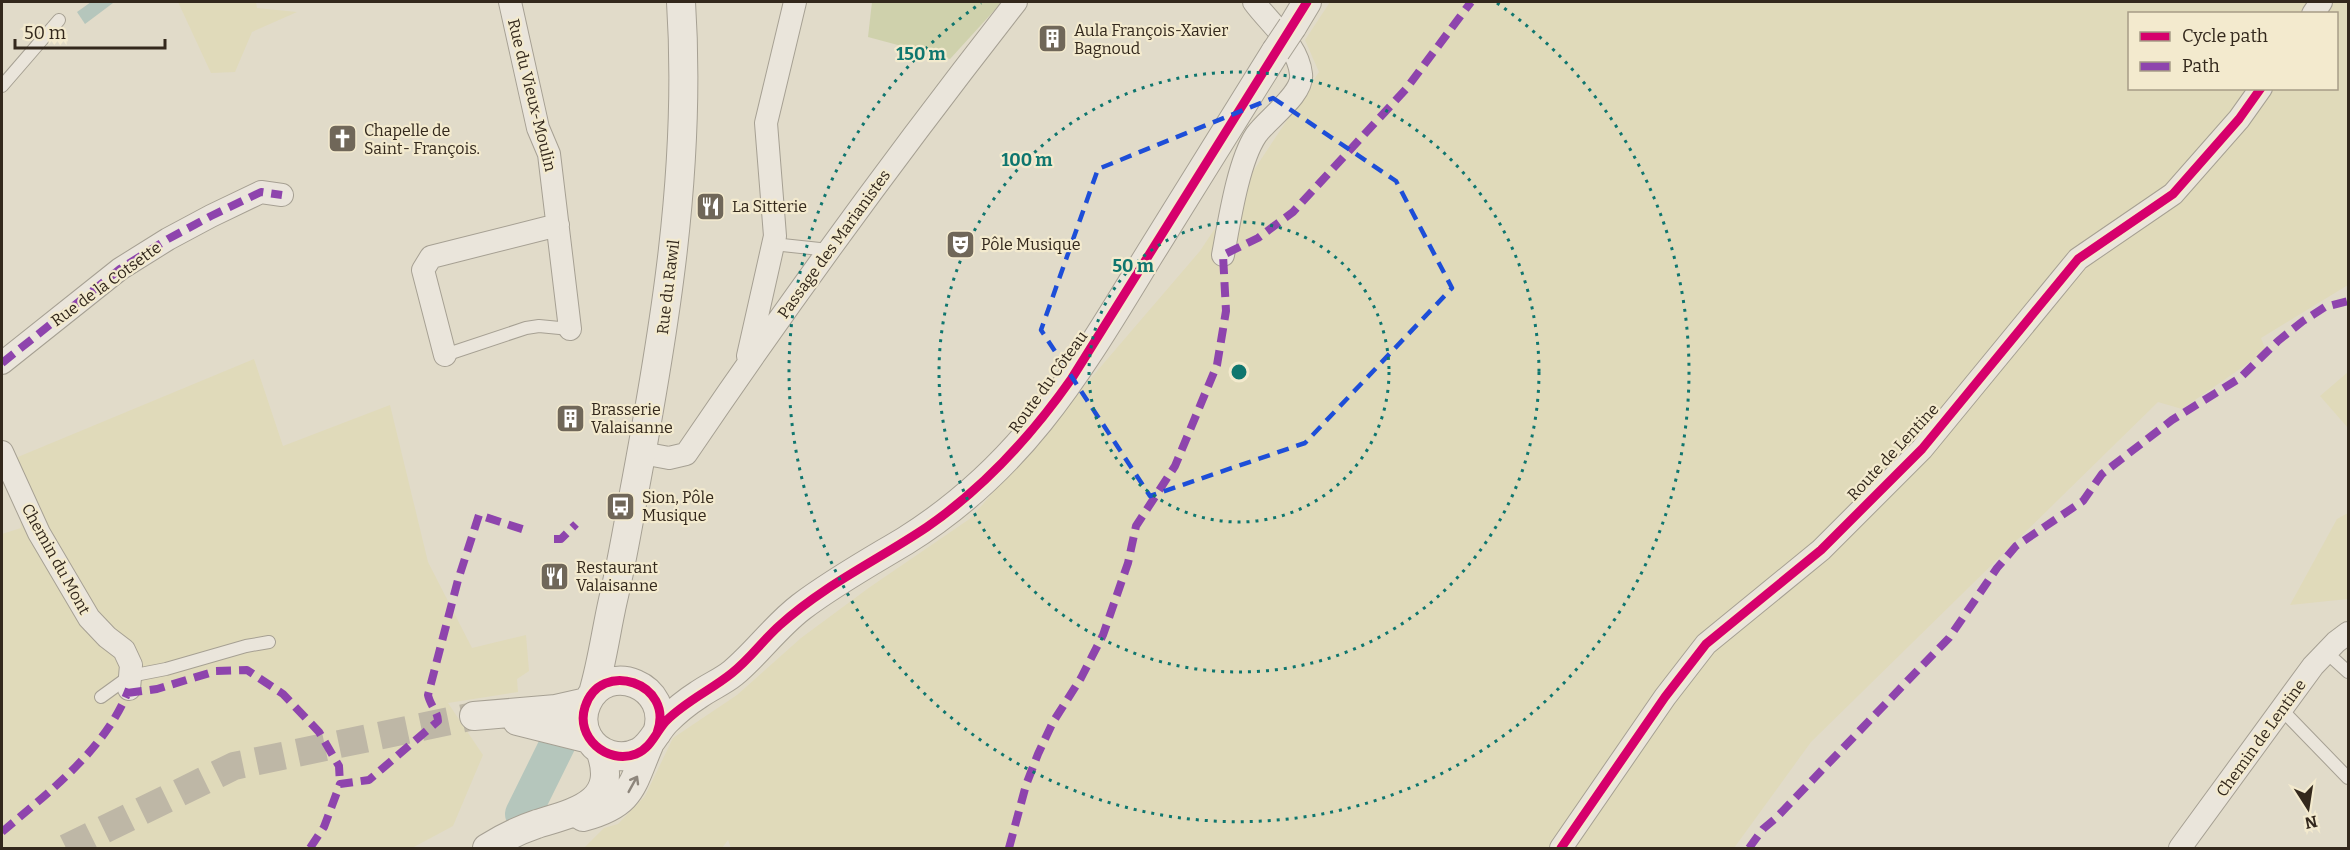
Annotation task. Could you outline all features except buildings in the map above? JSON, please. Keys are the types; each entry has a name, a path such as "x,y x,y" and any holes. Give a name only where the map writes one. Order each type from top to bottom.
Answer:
{"street":[{"name":"Rue du Vieux-Moulin","path":"510,2 538,128 549,154 570,329"},
{"name":"Rue du Rawil","path":"590,698 621,569 663,334 679,202 684,78 681,2"},
{"path":"746,366 775,236 766,123 795,2"},
{"name":"Passage des Marianistes","path":"642,453 669,458 686,454 829,250 1016,2"},
{"path":"1223,255 1233,202 1247,153 1255,136 1299,87 1302,76 1298,59 1290,45 1254,2"},
{"name":"Route du Côteau","path":"653,739 667,721 697,695 732,674 778,626 801,607 928,526 996,470 1021,444 1072,378 1307,2"},
{"name":"Route de Lentine","path":"1561,849 1665,697 1706,644 1830,541 1922,448 2078,259 2174,194 2239,119 2260,90"},
{"name":"Rue de la Cotsette","path":"2,363 120,269 168,239 261,192 282,195"},
{"path":"445,355 423,270 431,257 558,225"},
{"name":"Chemin du Mont","path":"2,452 39,533 89,618 107,637 124,650 130,665 129,682"},
{"name":"Rue du Rawil","path":"621,569 620,641 626,666 645,689"},
{"name":"Chemin de Lentine","path":"2180,849 2313,666 2349,633"},
{"path":"653,739 637,753 616,756 595,745 483,715 556,710 590,698 603,685 615,681 629,681 645,689 675,696 697,695"},
{"path":"525,828 593,814 619,802 630,791 660,718 655,700 645,689"},
{"path":"487,849 506,836 525,828 578,812 596,798 602,790 606,767 583,721 590,698"}],"lane":[{"path":"2,86 59,20"},
{"path":"773,244 829,250"},
{"path":"445,355 526,328 539,326 570,329"},
{"path":"102,698 129,682 166,669 246,646 269,642"},
{"path":"2326,652 2349,672"},
{"path":"2282,710 2346,771"}],"highlighted area":[{"path":"1273,98 1396,181 1452,288 1305,443 1150,496 1041,330 1098,169"}],"shaded area":[{"path":"91,2 113,3 85,24 77,12"},
{"path":"178,2 256,2 257,8 297,12 252,32 235,72 211,73"},
{"path":"1330,2 2348,2 2348,285 2261,338 2266,351 2182,409 2158,402 1811,742 1734,848 731,848 728,840 722,848 584,848 604,828 618,824 645,796 673,738 737,695 801,638 870,587 971,518 1200,251 1319,72 1305,40"},
{"path":"254,359 283,446 390,405 428,562 472,648 526,635 529,671 517,679 518,692 448,703 483,755 453,826 412,848 2,848 2,534 21,528 13,459"},
{"path":"2348,372 2348,428 2320,396"},
{"path":"2348,513 2348,599 2290,605 2337,519"}],"green space":[{"path":"872,2 1002,2 950,59 868,37"}],"waterway":[{"path":"523,814 559,741"}],"tunnel":[{"path":"66,848 234,766 474,716"}],"marked path":[{"path":"1009,848 1026,785 1038,754 1053,722 1081,678 1103,635 1128,563 1136,526 1175,466 1217,365 1226,311 1223,255 1258,238 1293,212 1406,89 1471,2"},
{"path":"2,363 120,269 168,239 261,192 282,195"},
{"path":"1749,848 1763,829 1949,638 1997,568 2016,546 2083,501 2102,474 2172,420 2240,378 2278,341 2303,321 2325,307 2348,301"},
{"path":"310,848 324,827 340,784 369,780 438,721 428,695 458,580 479,515 525,530"},
{"path":"554,539 561,539 576,524"},
{"path":"127,693 157,689 216,671 247,670 283,694 319,732 339,766 340,784"},
{"path":"2,832 57,785 91,750 119,711 129,689"}],"cycle path":[{"path":"657,733 660,716 656,701 647,690 634,683 619,681 605,683 593,692 585,707 583,718 585,729 596,746 614,756 636,754 641,751 649,744 666,721 739,668 774,631 797,611 833,585 927,527 968,495 1024,440 1072,378 1307,2"},
{"path":"1561,848 1665,697 1706,644 1821,550 1922,449 2078,259 2173,194 2239,119 2260,90"}],"place":[{"name":"Aula François-Xavier Bagnoud","path":"1053,39"},
{"name":"Chapelle de Saint- François.","path":"343,139"},
{"name":"La Sitterie","path":"711,206"},
{"name":"Pôle Musique","path":"960,244"},
{"name":"Brasserie Valaisanne","path":"570,418"},
{"name":"Sion, Pôle Musique","path":"621,506"},
{"name":"Restaurant Valaisanne","path":"555,576"}]}
